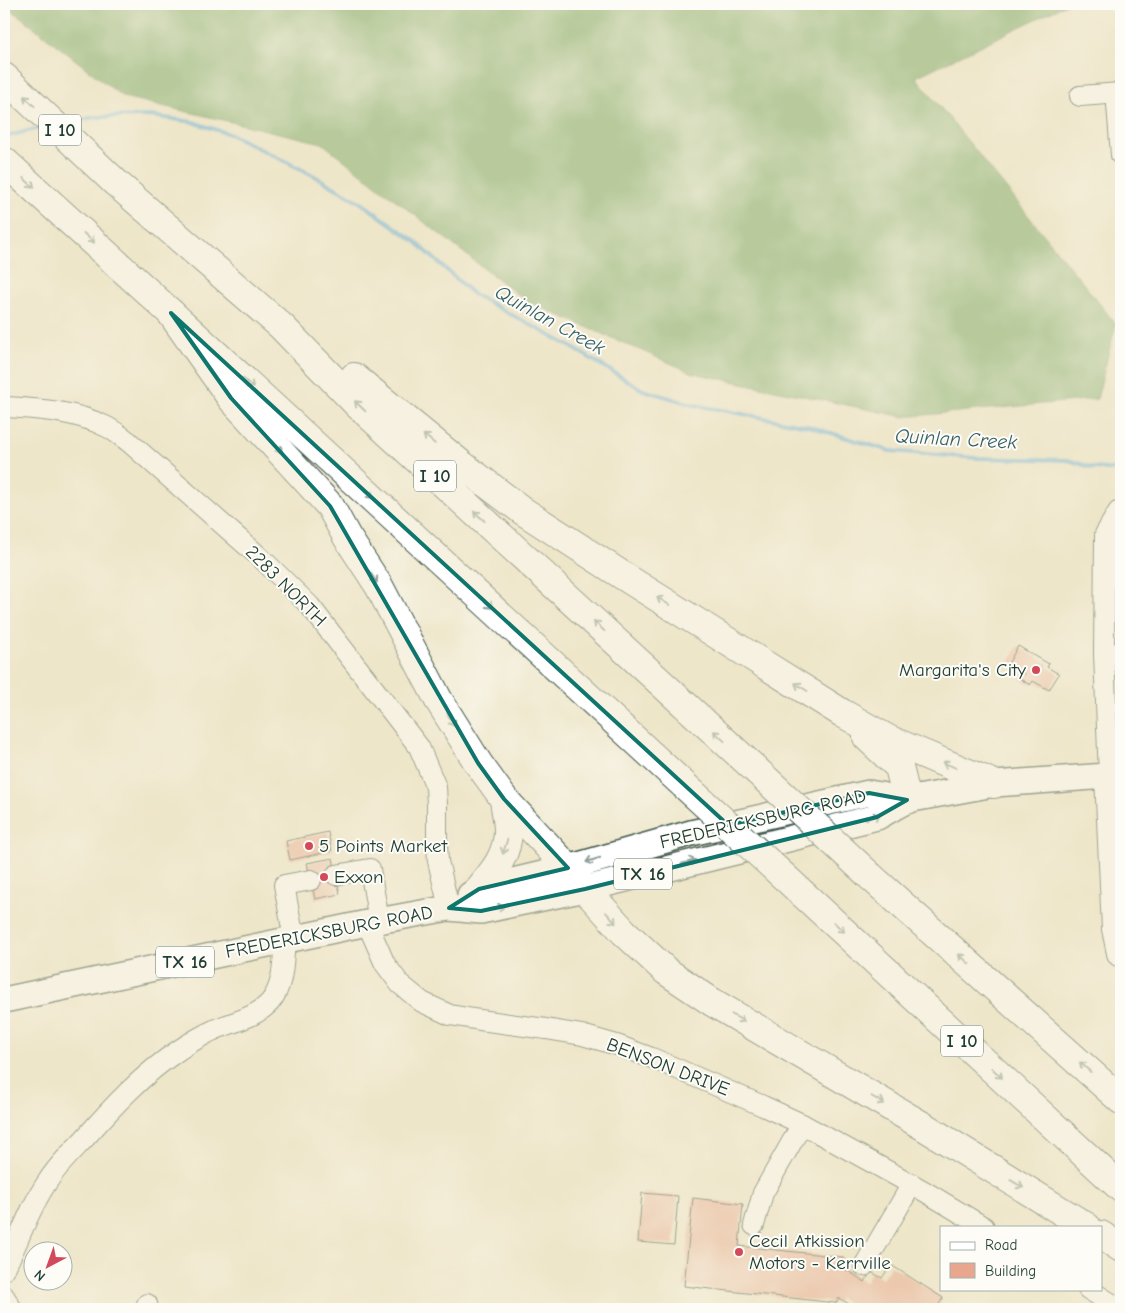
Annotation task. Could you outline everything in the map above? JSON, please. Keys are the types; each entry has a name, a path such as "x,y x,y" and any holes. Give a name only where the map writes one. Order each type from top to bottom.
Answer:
{"highway":[{"name":"I 10","path":"4,77 116,183 281,326 359,406 870,876 1121,1100"},
{"name":"I 10","path":"4,161 1121,1188"},
{"path":"171,313 231,398 330,506 347,537 379,586 438,698 478,763 504,799 645,953 684,984 720,1007 923,1126 1085,1226"},
{"path":"281,326 338,364 462,466 523,511 625,577 842,713 888,739 994,784"},
{"path":"842,713 899,768 907,800"},
{"path":"1115,775 1116,929 1121,953"},
{"path":"479,889 498,866 508,843 504,799"},
{"path":"1102,1236 1121,1248"}],"main road":[{"name":"FREDERICKSBURG ROAD","path":"4,1000 373,922 449,908 481,911 585,889 877,817 907,800 994,784 1115,775"},
{"name":"FREDERICKSBURG ROAD","path":"449,908 479,889 568,868 691,834 869,793 907,800"}],"street":[{"path":"1080,96 1120,93 1117,105 1121,155"},
{"name":"2283 NORTH","path":"4,407 30,408 82,417 107,427 129,442 262,559 310,606 418,746 434,780 437,804 436,844 449,908"},
{"path":"1115,775 1112,653 1105,534 1118,512 1121,512"},
{"name":"BENSON DRIVE","path":"336,875 370,869 373,922 385,964 400,984 422,1002 450,1015 582,1035 652,1058 802,1124 912,1184 982,1226"},
{"path":"4,1270 36,1199 48,1180 62,1162 115,1105 180,1049 214,1030 258,1012 270,1002 278,987 290,939 284,885 311,880"},
{"path":"754,1225 763,1193 802,1124"},
{"path":"864,1266 912,1184"},
{"path":"1090,1290 1120,1309"},
{"path":"4,1296 12,1309"}],"highlighted area":[{"path":"171,313 728,825 869,793 907,800 877,817 585,889 481,911 449,908 479,889 568,868 504,799 478,763 330,506 231,398"}],"green space":[{"path":"4,4 1067,4 916,77 1116,324 1097,399 904,417 693,373 526,301 322,143 123,97"}],"building":[{"name":"Margarita's City","path":"1018,646 1049,664 1047,667 1059,674 1049,690 1033,681 1030,685 1020,679 1024,673 1008,664"},
{"name":"5 Points Market","path":"328,832 332,851 290,860 286,841"},
{"name":"Exxon","path":"333,858 340,894 315,899 307,863"},
{"path":"642,1193 678,1196 674,1245 638,1242"},
{"name":"Cecil Atkission Motors - Kerrville","path":"693,1198 743,1204 739,1246 843,1257 842,1267 865,1282 871,1272 882,1278 891,1265 943,1298 936,1309 846,1309 849,1304 839,1298 836,1303 684,1286"}],"waterway":[{"name":"Quinlan Creek","path":"67,123 95,117 151,116 193,122 232,135 311,174 360,202 416,242 473,294 568,345 643,390 694,405 808,426 890,451 976,458 1068,460 1093,468 1121,470"},
{"name":"Quinlan Creek","path":"4,137 43,127"}],"place":[{"name":"Margarita's City","path":"1036,670"},
{"name":"5 Points Market","path":"309,846"},
{"name":"Exxon","path":"324,877"},
{"name":"Cecil Atkission Motors - Kerrville","path":"739,1252"}]}
